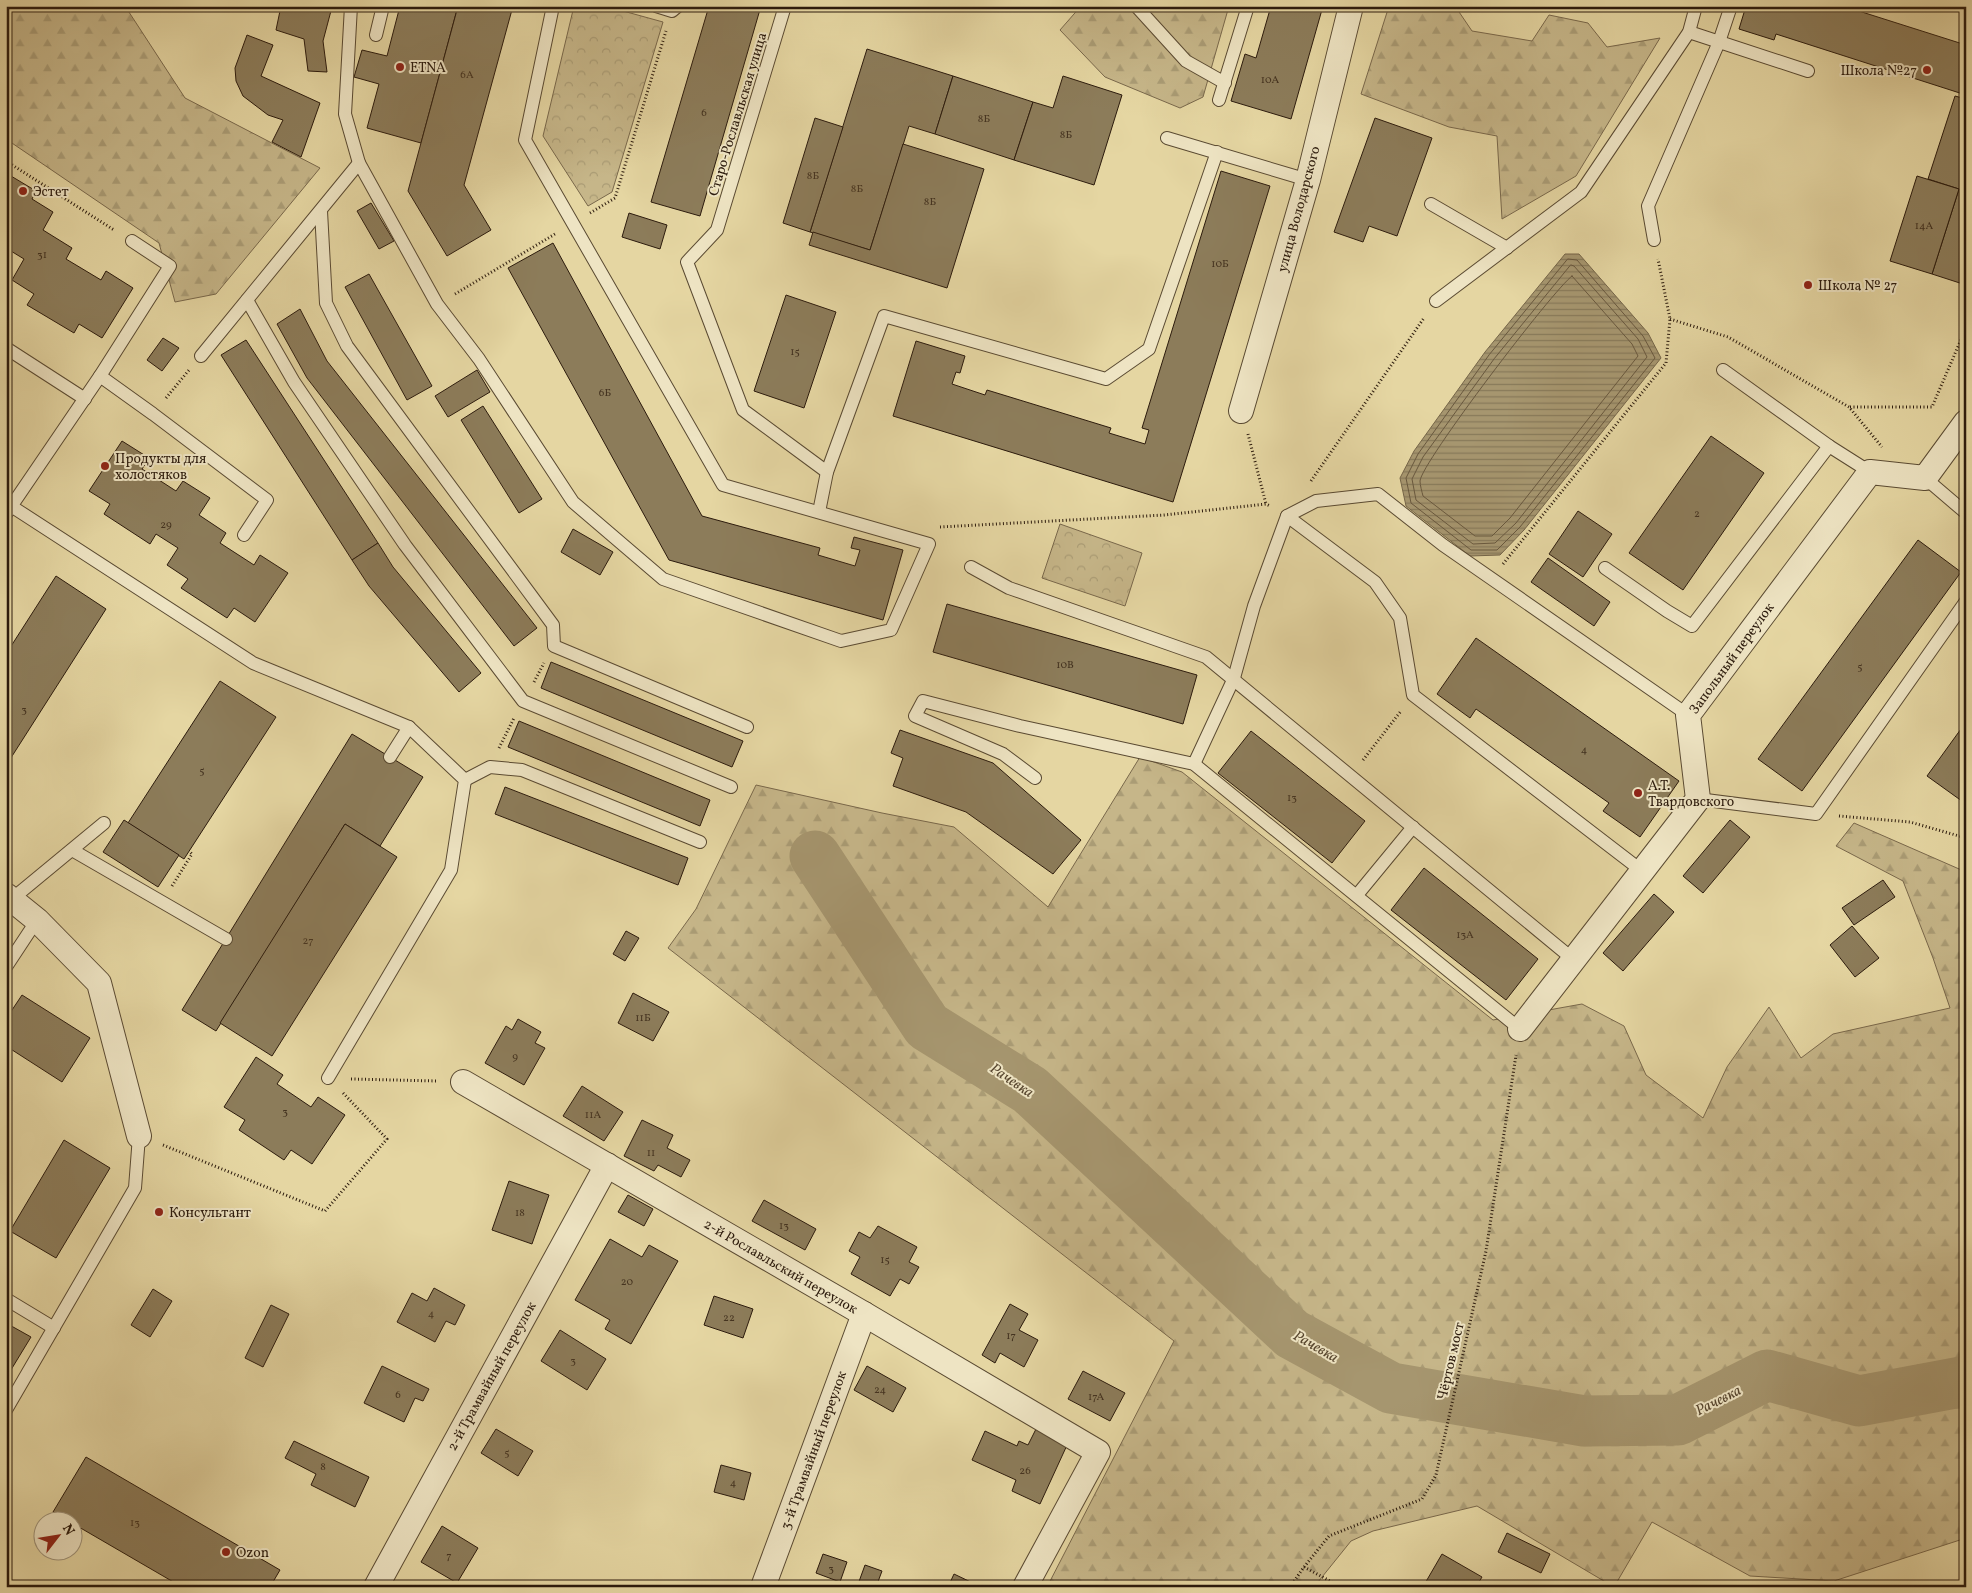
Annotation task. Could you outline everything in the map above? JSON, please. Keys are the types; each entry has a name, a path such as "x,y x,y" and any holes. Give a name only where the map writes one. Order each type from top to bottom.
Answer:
{"street":[{"name":"улица Володарского","path":"1241,411 1308,180 1351,6"},
{"path":"1870,472 1925,478 1966,422"},
{"name":"Запольный переулок","path":"1698,799 1688,715 1870,472"},
{"path":"1520,1029 1698,799"},
{"path":"9,897 37,920 99,983 139,1136"},
{"name":"2-й Рославльский переулок","path":"463,1082 1098,1452 1025,1587"},
{"name":"2-й Трамвайный переулок","path":"376,1587 607,1165"},
{"name":"3-й Трамвайный переулок","path":"763,1587 864,1314"}],"lane":[{"path":"351,6 345,114 358,163 437,304 479,359 573,502 662,579 840,642 890,630 929,544 723,485 525,140 553,6"},
{"path":"376,35 383,6"},
{"path":"656,6 675,9"},
{"name":"Старо-Рославльская улица","path":"785,6 717,230 687,262 743,410 827,472"},
{"path":"1136,6 1186,61 1225,83"},
{"path":"1220,100 1248,6"},
{"path":"1436,301 1581,192 1689,32 1696,6"},
{"path":"1654,240 1648,206 1719,42 1731,6"},
{"path":"1689,32 1808,71"},
{"path":"1167,138 1308,180"},
{"path":"819,512 827,472 884,316 1106,379 1149,349 1217,152"},
{"path":"201,356 321,211 358,163"},
{"path":"1431,204 1507,248"},
{"path":"321,211 326,303 348,346 554,626 554,646 747,728"},
{"path":"132,241 170,266 85,399 9,510 253,663 409,727 465,780"},
{"path":"247,300 294,382 404,545 523,701 731,786"},
{"path":"6,348 85,399"},
{"path":"1723,370 1829,446 1870,472"},
{"path":"100,376 267,500 244,535"},
{"path":"1605,568 1692,626 1829,446"},
{"path":"1925,478 1966,513"},
{"path":"1194,764 1234,678 1254,606 1287,516 1316,501 1378,494 1443,544 1688,715"},
{"path":"1287,516 1375,582 1400,618 1413,695 1642,871"},
{"path":"971,567 1008,588 1206,657 1234,678 1574,960"},
{"path":"1698,799 1816,814 1966,600"},
{"path":"1035,778 1003,754 915,716 923,701 1020,726 1194,764 1520,1029"},
{"path":"390,757 409,727"},
{"path":"465,780 490,767 522,770 700,842"},
{"path":"328,1078 451,870 465,780"},
{"path":"9,897 72,850 104,823"},
{"path":"1357,896 1413,827"},
{"path":"72,850 226,939"},
{"path":"6,967 37,920"},
{"path":"6,1410 135,1188 139,1136"},
{"path":"6,1299 54,1328"}],"path":[{"path":"437,304 615,198 675,9"},
{"path":"6,161 132,241"},
{"path":"1492,578 1666,363 1670,319 1654,240"},
{"path":"929,544 937,527 1164,515 1266,504 1287,516 1436,301"},
{"path":"1670,319 1728,337 1849,406 1881,445 1895,475"},
{"path":"1849,406 1932,407 1966,328"},
{"path":"153,414 201,356"},
{"path":"1241,411 1266,504"},
{"path":"490,767 523,701 554,646"},
{"path":"1376,743 1413,695"},
{"path":"1816,814 1910,822 1966,838"},
{"path":"162,901 192,854 189,851"},
{"name":"Чёртов мост","path":"1290,1587 1330,1536 1422,1499 1436,1475 1486,1251 1520,1029"},
{"path":"328,1078 463,1082"},
{"path":"139,1136 326,1211 387,1138 328,1078"},
{"path":"1304,1567 1341,1587"}],"green space":[{"path":"6,6 125,6 185,98 320,168 216,294 175,302 159,243 6,139"},
{"path":"574,6 605,6 663,22 612,192 588,206 543,136"},
{"path":"1081,6 1229,6 1203,97 1180,108 1105,77 1060,30"},
{"path":"1389,6 1455,6 1472,31 1532,41 1549,15 1588,23 1607,47 1660,38 1576,176 1502,219 1497,136 1449,127 1361,94"},
{"path":"1060,524 1142,553 1125,606 1042,578"},
{"path":"1140,757 1182,772 1493,1020 1582,1004 1624,1026 1646,1075 1703,1118 1727,1067 1769,1007 1801,1058 1833,1034 1950,1008 1903,881 1836,846 1854,823 1966,872 1966,1538 1834,1581 1750,1576 1652,1522 1614,1587 1477,1506 1373,1531 1351,1541 1314,1587 1047,1587 1174,1341 668,948 696,909 756,785 954,827 1048,907"}],"water":[{"path":"1565,254 1579,254 1648,333 1661,358 1524,530 1500,555 1470,556 1406,506 1400,478 1414,451 1485,352"}],"building":[{"path":"281,6 332,7 323,41 327,72 308,71 304,39 276,30"},
{"name":"ETNA","path":"400,6 458,6 421,143 367,128 379,84 354,77 362,50 387,56"},
{"path":"458,6 513,6 464,185 491,230 447,256 408,191"},
{"path":"709,6 761,6 700,216 651,202"},
{"path":"1271,6 1323,6 1291,119 1231,101 1245,54 1256,58"},
{"name":"Школа №27","path":"1746,6 1843,6 1966,45 1966,95 1776,34 1774,40 1739,29"},
{"path":"247,35 273,45 261,76 320,103 301,157 272,142 283,120 268,115 243,96 236,81 235,68"},
{"path":"867,49 953,76 935,134 909,126 870,250 810,232"},
{"path":"953,76 1033,102 1014,160 935,134"},
{"path":"1063,76 1122,95 1094,185 1014,160 1033,102 1053,108"},
{"path":"1955,96 1966,99 1966,285 1932,274 1959,189 1928,179"},
{"path":"815,118 843,127 810,232 783,223"},
{"path":"1375,118 1432,138 1397,236 1369,226 1363,242 1334,232"},
{"path":"903,144 984,169 947,288 809,245 813,232 870,250"},
{"path":"1221,171 1270,186 1173,502 893,416 916,341 965,356 960,373 956,372 952,384 985,395 987,390 1111,428 1109,433 1145,444 1149,430 1142,428"},
{"path":"6,173 36,191 32,199 53,212 43,230 72,248 66,259 101,280 106,271 133,288 102,338 79,324 74,333 27,305 34,294 12,280 24,259 6,248"},
{"path":"1917,176 1959,189 1932,274 1890,261"},
{"path":"371,203 394,241 379,249 357,211"},
{"path":"629,213 667,225 660,249 622,237"},
{"path":"553,243 702,516 820,548 818,555 855,566 860,550 851,548 854,537 903,550 883,620 669,560 508,268"},
{"path":"369,274 432,386 407,400 345,287"},
{"path":"786,295 836,312 804,408 754,391"},
{"path":"300,309 327,361 537,628 514,646 307,378 277,324"},
{"path":"163,338 179,348 162,371 147,360"},
{"path":"246,340 378,543 352,560 221,355"},
{"path":"477,370 490,392 448,417 435,396"},
{"path":"483,406 542,499 519,513 461,420"},
{"path":"1711,436 1764,473 1683,590 1629,553"},
{"path":"122,441 149,458 142,469 176,491 183,481 210,498 199,515 226,533 220,543 254,565 260,555 288,573 255,622 234,608 227,618 181,588 188,579 167,565 178,548 156,534 150,544 104,514 110,504 89,491"},
{"path":"1578,511 1612,534 1583,577 1549,554"},
{"path":"573,529 613,552 600,575 561,552"},
{"path":"1918,540 1961,572 1802,791 1758,759"},
{"path":"378,543 393,567 481,673 459,692 369,586 352,560"},
{"path":"1548,558 1610,602 1594,626 1531,582"},
{"path":"56,576 106,609 7,764 6,654"},
{"path":"947,604 1197,675 1183,724 933,652"},
{"path":"1476,638 1679,781 1640,837 1603,811 1609,803 1476,709 1470,718 1437,694"},
{"path":"551,662 743,741 732,767 541,688"},
{"path":"220,681 276,717 184,859 128,823"},
{"path":"519,721 710,800 700,826 508,747"},
{"path":"1966,722 1966,804 1927,776"},
{"path":"900,730 993,763 1081,840 1053,874 966,812 893,786 903,758 891,753"},
{"path":"1251,731 1365,821 1332,863 1218,773"},
{"path":"352,734 423,777 380,846 345,824 216,1031 182,1010"},
{"path":"505,787 688,858 678,885 495,814"},
{"path":"124,820 179,855 158,887 103,852"},
{"path":"1730,820 1750,837 1703,893 1683,876"},
{"path":"345,824 397,857 272,1056 220,1023"},
{"path":"1424,868 1538,959 1506,1000 1391,910"},
{"path":"1883,880 1895,897 1854,925 1842,908"},
{"path":"1654,894 1674,912 1623,971 1603,953"},
{"path":"1852,926 1879,958 1855,977 1830,945"},
{"path":"626,931 639,938 625,961 613,954"},
{"path":"633,993 669,1012 653,1041 618,1023"},
{"path":"22,995 90,1038 62,1082 6,1046 6,1019"},
{"path":"518,1019 541,1032 535,1043 545,1048 524,1085 485,1063 506,1026 512,1030"},
{"path":"256,1057 283,1075 277,1084 311,1107 318,1097 345,1115 312,1164 291,1150 284,1160 239,1130 245,1120 224,1107"},
{"path":"582,1086 623,1112 604,1141 563,1116"},
{"path":"642,1120 673,1135 667,1148 690,1160 681,1177 658,1165 654,1171 624,1156"},
{"path":"64,1140 110,1168 56,1258 10,1231"},
{"path":"509,1181 549,1195 532,1244 492,1230"},
{"path":"628,1195 653,1209 644,1226 618,1212"},
{"path":"764,1200 816,1229 805,1250 752,1221"},
{"path":"878,1226 917,1247 909,1262 919,1267 909,1284 900,1279 890,1296 851,1274 860,1257 849,1251 859,1232 870,1238"},
{"path":"610,1239 642,1257 649,1245 678,1261 631,1344 605,1329 610,1320 575,1300"},
{"path":"434,1288 465,1305 455,1325 446,1321 435,1342 397,1322 412,1293 427,1301"},
{"path":"153,1289 172,1301 150,1337 131,1325"},
{"path":"714,1296 753,1309 743,1338 704,1325"},
{"path":"1010,1304 1028,1314 1019,1330 1038,1340 1024,1367 1000,1353 995,1363 982,1355"},
{"path":"271,1305 289,1314 263,1367 245,1358"},
{"path":"6,1323 31,1337 6,1378"},
{"path":"560,1330 606,1359 587,1390 541,1361"},
{"path":"382,1366 429,1389 423,1401 415,1398 404,1422 364,1403"},
{"path":"867,1366 906,1388 893,1412 854,1390"},
{"path":"1083,1371 1125,1393 1110,1421 1068,1399"},
{"path":"496,1429 533,1451 518,1476 481,1453"},
{"path":"1036,1429 1068,1443 1040,1504 1012,1491 1016,1480 972,1460 985,1431 1017,1446 1019,1441 1028,1445"},
{"path":"294,1441 369,1477 355,1507 311,1485 316,1474 285,1458"},
{"path":"86,1457 280,1570 270,1587 182,1587 82,1529 82,1510 54,1510"},
{"path":"721,1465 751,1473 744,1500 714,1492"},
{"path":"442,1526 478,1548 457,1583 421,1562"},
{"path":"1507,1533 1550,1554 1541,1573 1498,1552"},
{"path":"823,1554 847,1562 840,1582 816,1573"},
{"path":"1442,1554 1482,1577 1476,1587 1424,1585"},
{"path":"865,1565 882,1571 876,1587 857,1587"},
{"path":"954,1574 977,1585 976,1587 948,1587"}],"waterway":[{"name":"Рачевка","path":"815,856 927,1026 1030,1090 1292,1334 1391,1388 1584,1421 1678,1420 1767,1375 1859,1401 1966,1381"}],"place":[{"name":"ETNA","path":"400,67"},
{"name":"Школа №27","path":"1927,70"},
{"name":"Эстет","path":"23,191"},
{"name":"Школа № 27","path":"1808,285"},
{"name":"Продукты для холостяков","path":"105,466"},
{"name":"А.Т. Твардовского","path":"1638,793"},
{"name":"Консультант","path":"159,1212"},
{"name":"Ozon","path":"226,1552"}]}
